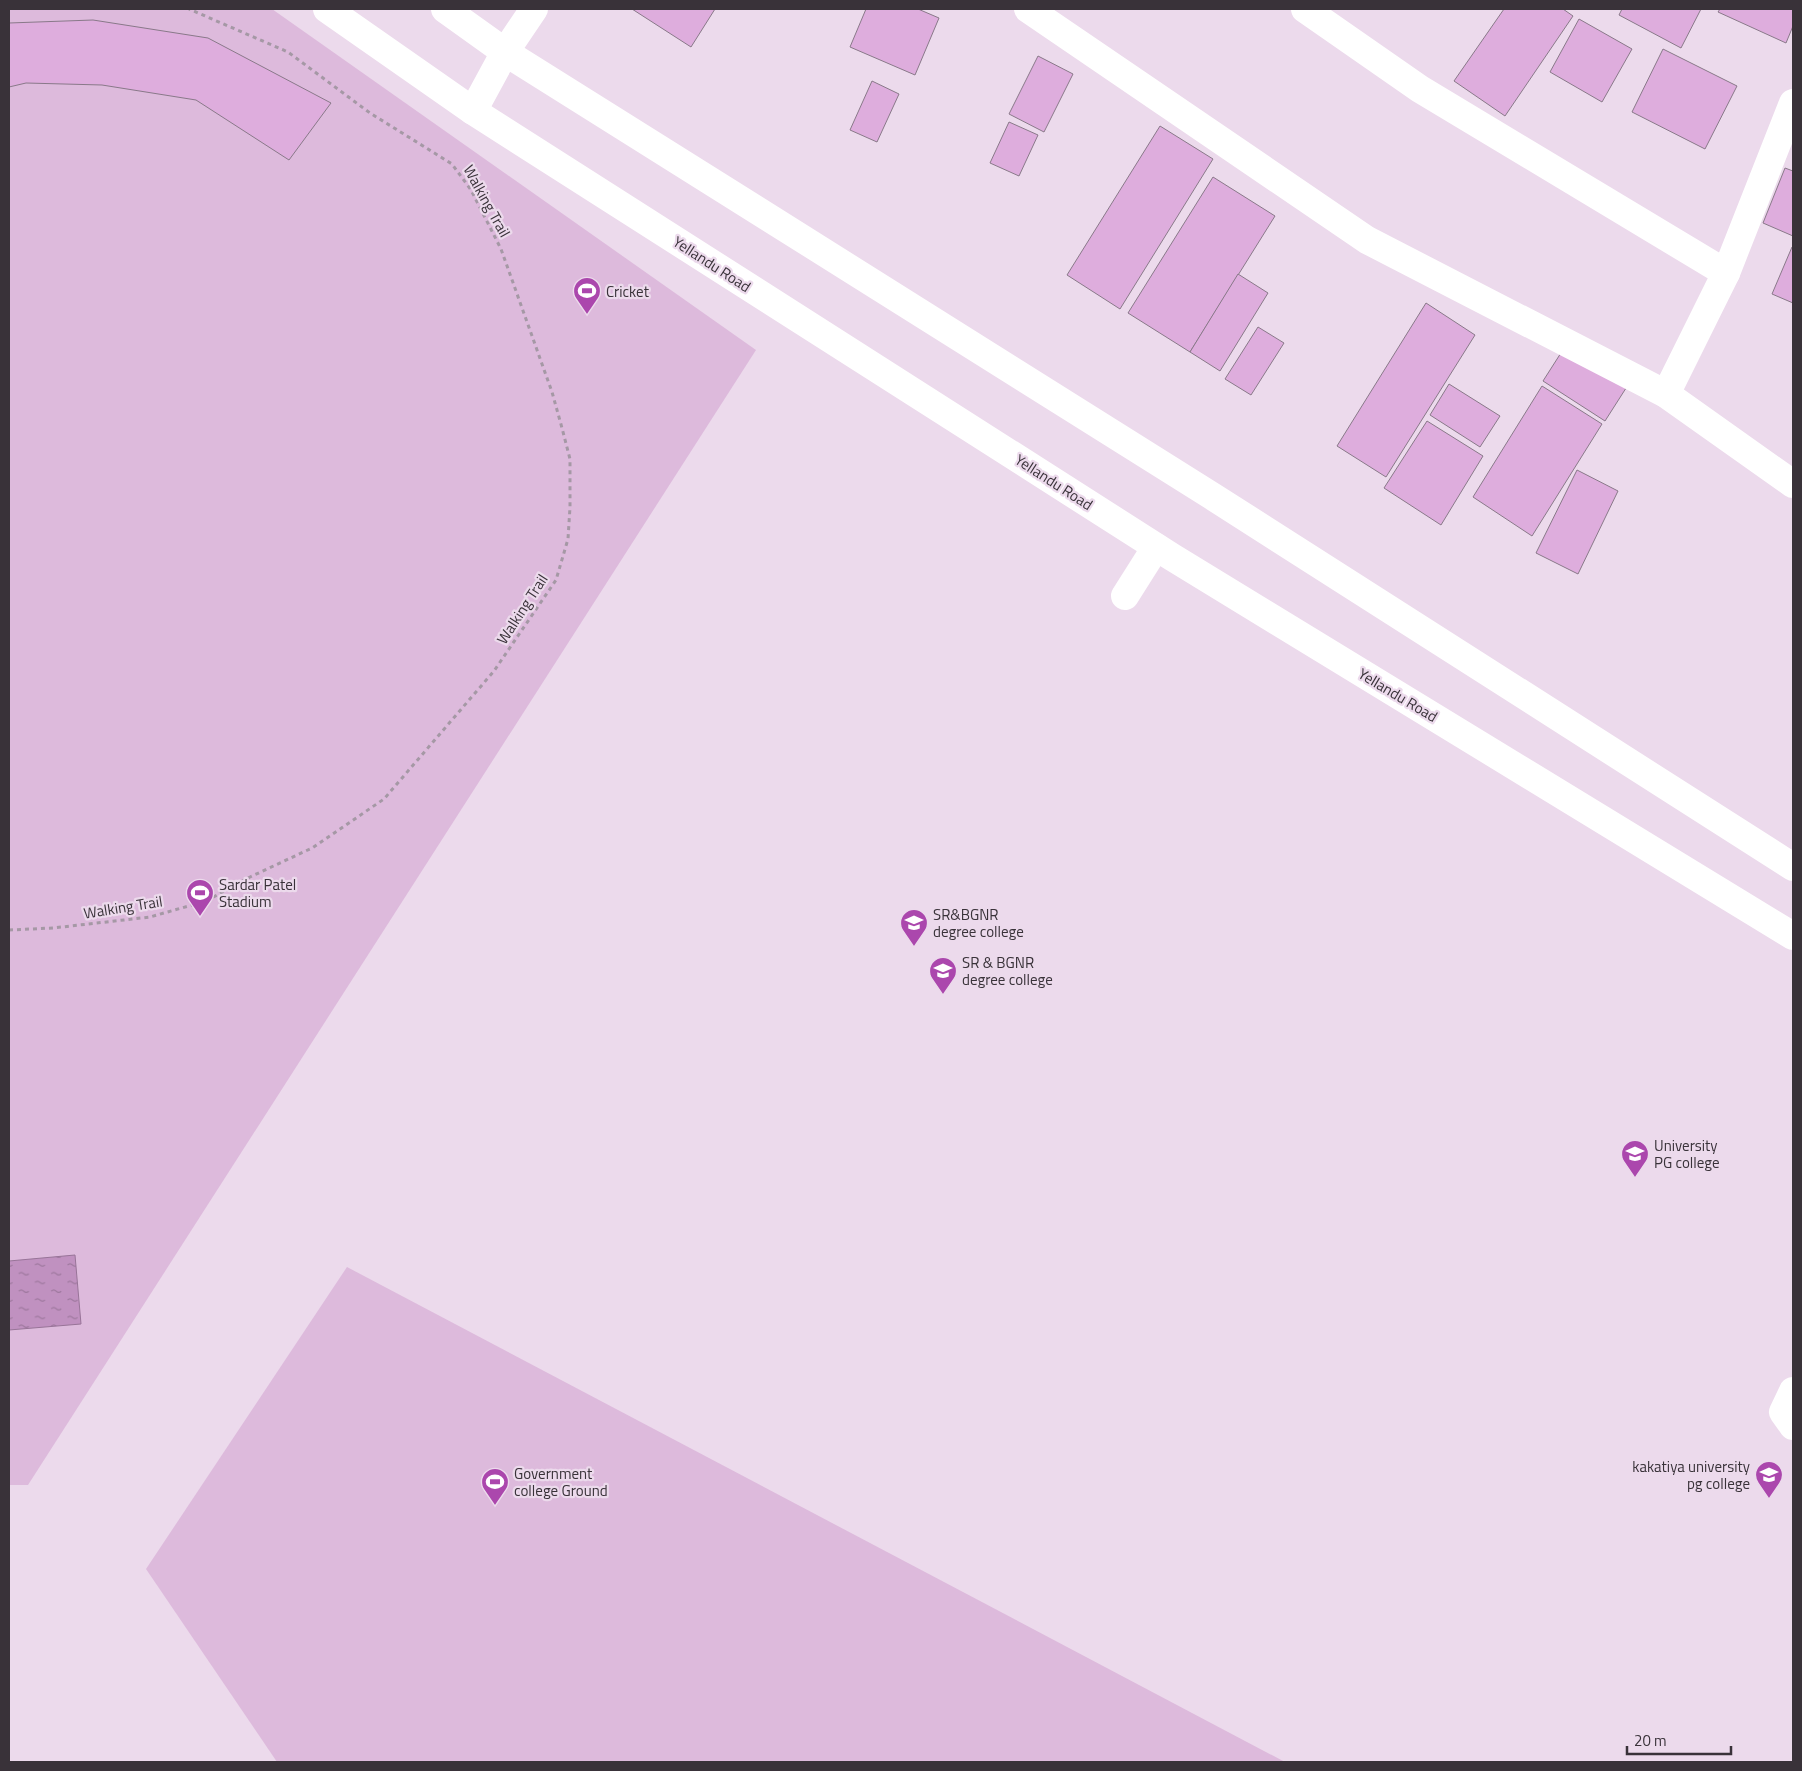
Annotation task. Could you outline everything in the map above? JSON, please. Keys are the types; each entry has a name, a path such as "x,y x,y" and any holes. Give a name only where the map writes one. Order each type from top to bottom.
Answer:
{"main road":[{"name":"Yellandu Road","path":"327,9 473,111 1156,547 1793,936"},
{"path":"445,9 505,52 1212,496 1793,867"},
{"path":"473,111 505,52 534,9"},
{"path":"1028,9 1367,240 1666,394 1793,484"},
{"path":"1305,9 1420,89 1726,273"},
{"path":"1666,394 1726,273 1793,103"},
{"path":"1125,596 1156,547"},
{"path":"1793,1391 1783,1412 1793,1426"}],"path":[{"name":"Walking Trail","path":"9,930 53,928 150,917 206,901 250,877 312,848 384,799 494,671 556,580 568,539 570,458 552,392 501,249 467,184 452,164 370,113 288,52 189,9"}],"shaded area":[{"name":"Sardar Patel Stadium","path":"9,9 272,9 756,350 28,1485 9,1485"},
{"name":"Government college Ground","path":"347,1267 1285,1762 277,1762 146,1569"}],"water":[{"path":"75,1255 81,1324 9,1330 9,1261"}],"building":[{"path":"632,9 715,9 691,47"},
{"path":"866,9 918,9 939,18 915,75 850,47"},
{"path":"1504,9 1563,9 1573,16 1505,116 1454,81"},
{"path":"1622,9 1701,9 1681,48 1619,15"},
{"path":"1720,9 1793,9 1793,26 1786,43 1718,12"},
{"path":"1579,19 1632,49 1602,102 1550,72"},
{"path":"93,20 208,38 331,103 289,160 196,100 102,85 26,83 9,87 9,23"},
{"path":"1663,49 1737,86 1705,149 1632,112"},
{"path":"1038,56 1073,74 1044,132 1009,114"},
{"path":"872,81 899,94 877,142 850,130"},
{"path":"1009,122 1038,135 1019,176 990,163"},
{"path":"1160,126 1213,159 1120,309 1067,275"},
{"path":"1785,168 1793,171 1793,236 1763,223"},
{"path":"1213,177 1275,216 1190,352 1128,313"},
{"path":"1793,248 1793,303 1772,294"},
{"path":"1238,274 1268,293 1220,371 1190,352"},
{"path":"1426,303 1475,335 1386,477 1337,446"},
{"path":"1258,327 1284,343 1251,395 1225,379"},
{"path":"1566,345 1628,385 1605,421 1543,381"},
{"path":"1449,384 1500,416 1480,447 1430,415"},
{"path":"1542,386 1602,424 1532,536 1473,497"},
{"path":"1427,421 1483,456 1441,525 1384,488"},
{"path":"1577,470 1618,491 1578,574 1536,553"}],"place":[{"name":"Cricket","path":"587,315"},
{"name":"Sardar Patel Stadium","path":"200,917"},
{"name":"SR&BGNR degree college","path":"914,947"},
{"name":"SR & BGNR degree college","path":"943,995"},
{"name":"University PG college","path":"1635,1178"},
{"name":"kakatiya university pg college","path":"1769,1499"},
{"name":"Government college Ground","path":"495,1506"}]}
